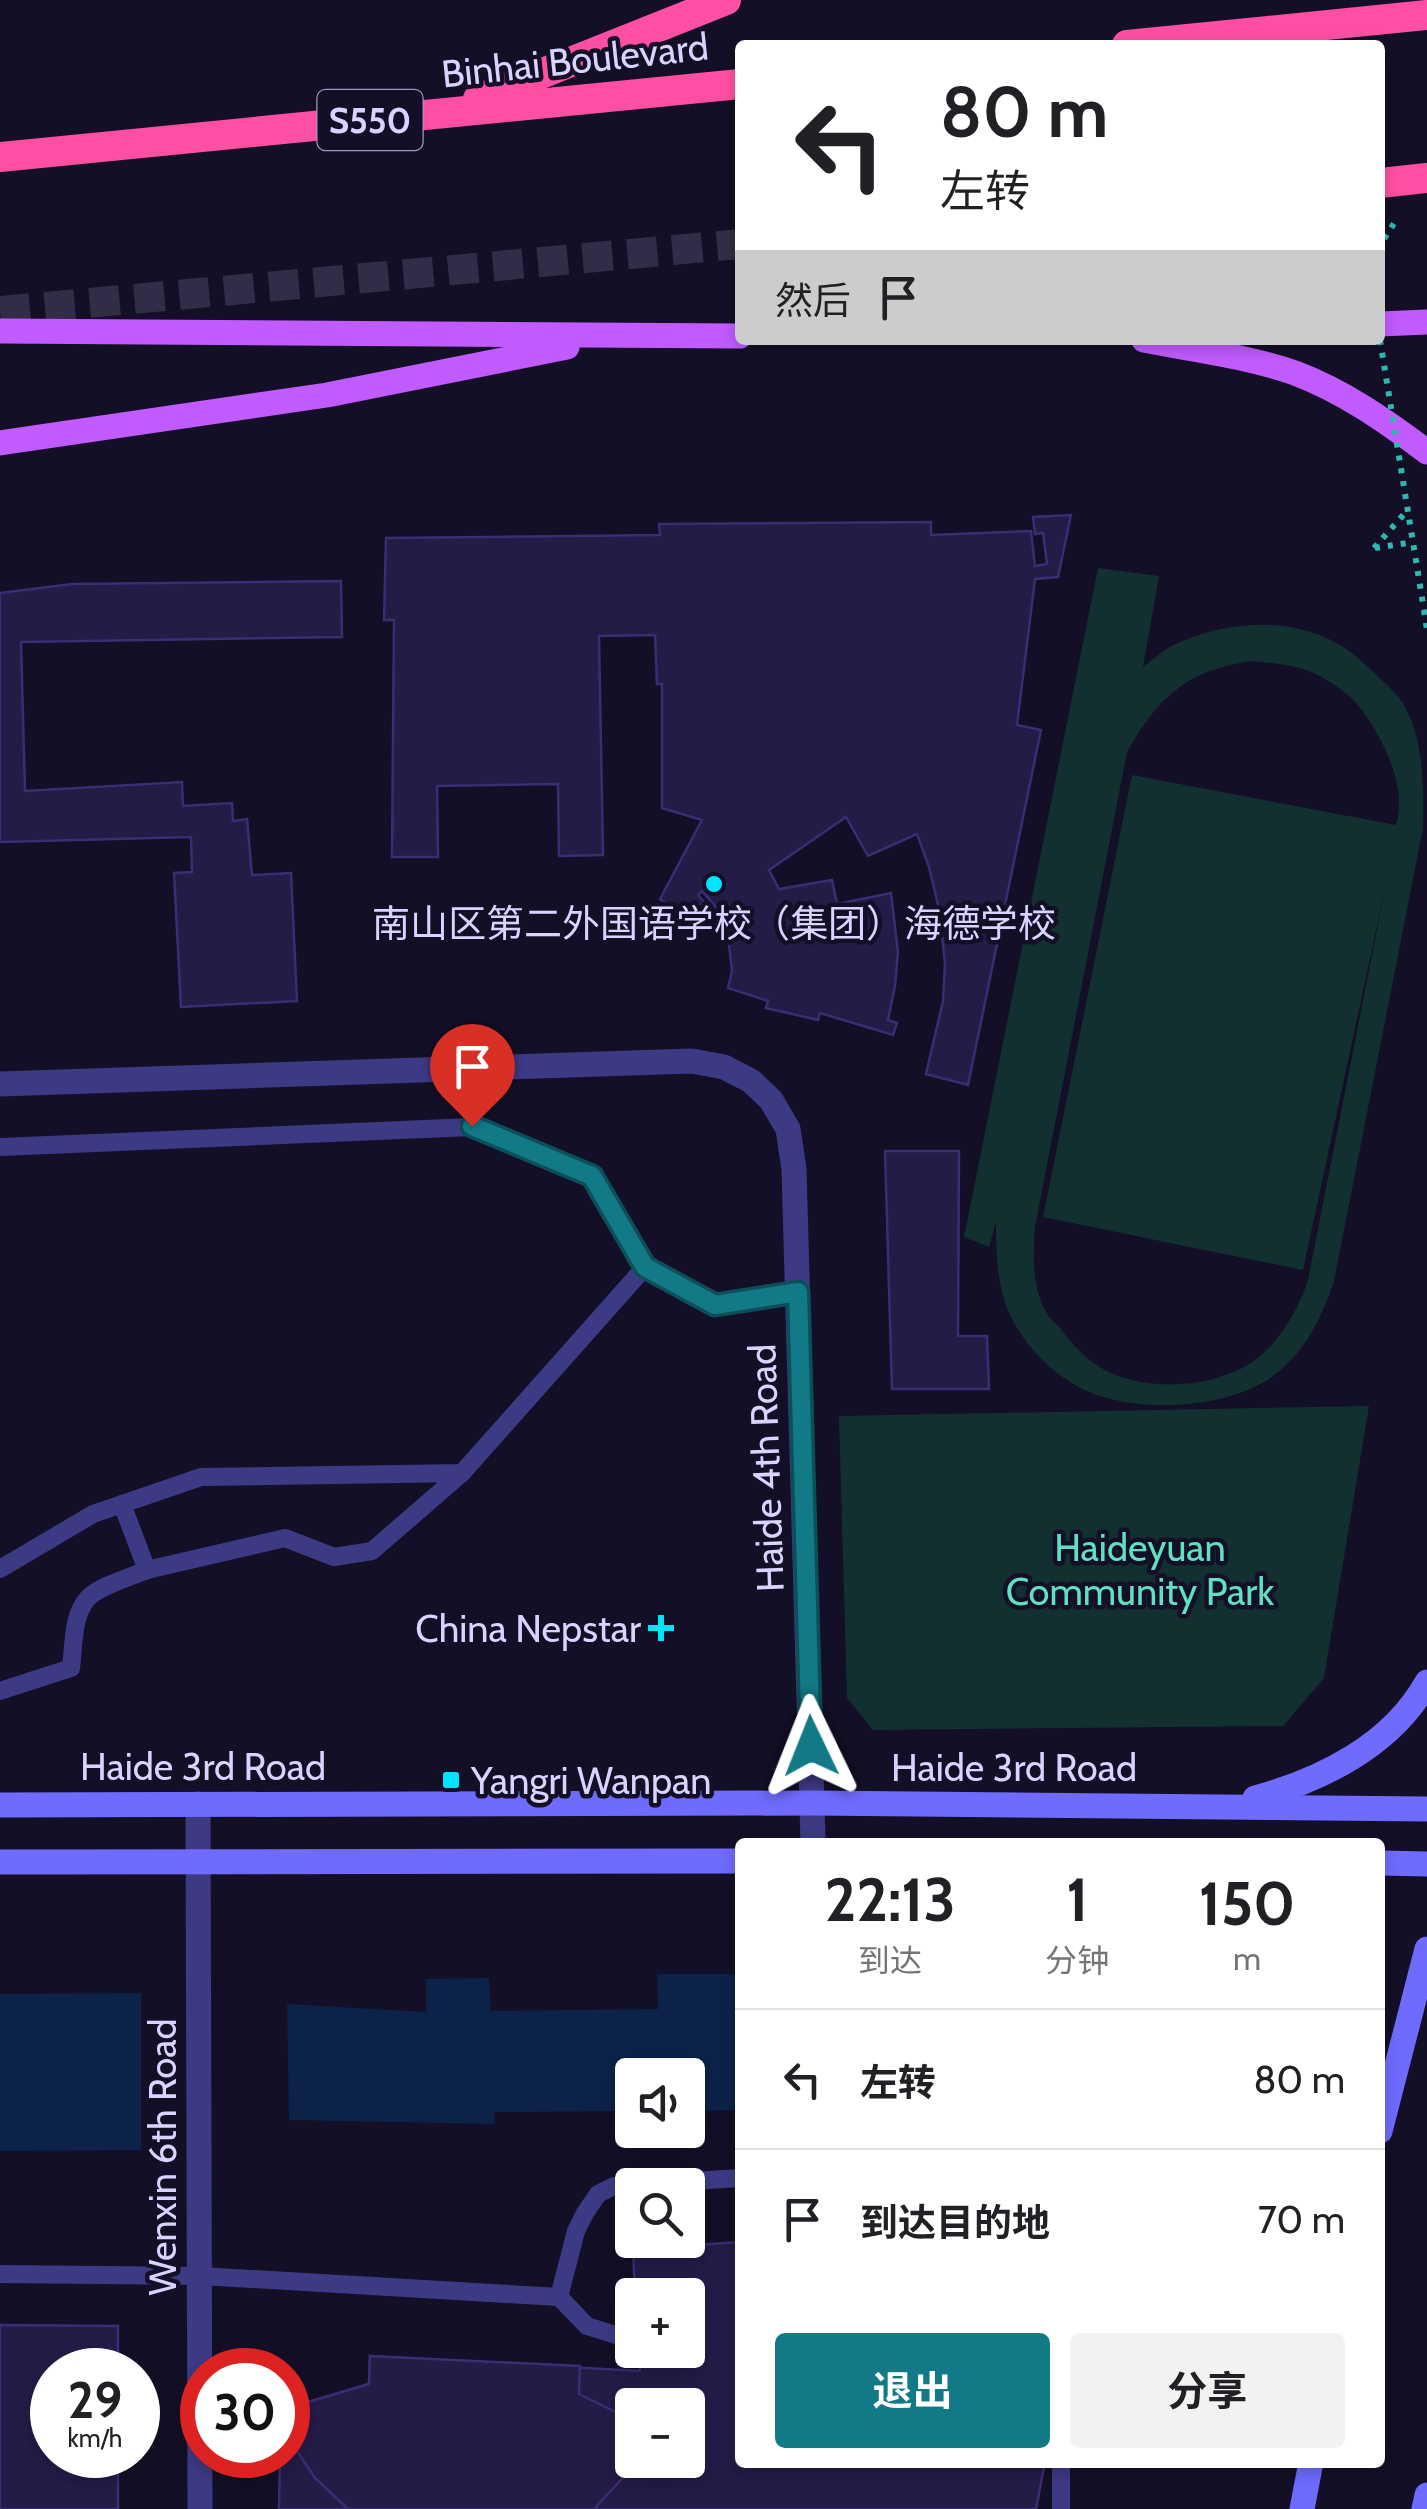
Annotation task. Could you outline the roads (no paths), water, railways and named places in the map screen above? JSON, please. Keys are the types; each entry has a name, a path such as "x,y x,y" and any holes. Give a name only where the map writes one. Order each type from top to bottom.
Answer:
{"highway":[{"path":"442,113 726,0"},
{"path":"1177,40 1427,15"},
{"name":"Binhai Boulevard","path":"0,158 735,84"},
{"path":"1385,182 1427,178"}],"main road":[{"path":"1385,324 1427,322"},
{"path":"0,331 735,336"},
{"path":"0,443 328,394 616,336"},
{"path":"1170,345 1250,360 1296,374 1341,394 1427,452"},
{"path":"1221,1806 1291,1788 1338,1767 1378,1739 1427,1682"},
{"name":"Haide 3rd Road","path":"0,1805 813,1803 1427,1809"},
{"path":"0,1862 735,1861"},
{"path":"1385,1863 1427,1864"},
{"path":"1385,2112 1427,1949"},
{"path":"1302,2509 1310,2468"},
{"path":"1424,2509 1427,2495"}],"street":[{"name":"Haide 4th Road","path":"0,1084 692,1061 724,1067 751,1081 771,1100 788,1129 794,1168 813,1838"},
{"name":"Wenxin 6th Road","path":"198,1804 200,2509"}],"lane":[{"path":"0,1147 472,1126 592,1176 645,1267 715,1305 798,1292"},
{"path":"0,1691 71,1668 77,1620 88,1598 147,1570 285,1538 334,1557 372,1550 462,1472 645,1267"},
{"path":"0,1569 93,1514 200,1478 462,1472"},
{"path":"122,1504 147,1570"},
{"path":"559,2296 576,2231 598,2194 614,2186 735,2178"},
{"path":"0,2274 200,2276 559,2296 587,2326 615,2335"},
{"path":"1060,2509 1061,2468"}],"water":[{"path":"657,1974 735,1974 735,2110 705,2111 705,2058 615,2058 615,2111 495,2112 494,2124 289,2120 287,2004 426,2012 426,1979 489,1978 491,2011 658,2009"},
{"path":"141,1993 141,2150 0,2151 0,1994"}],"tunnel":[{"path":"0,311 735,244"}],"place":[{"name":"南山区第二外国语学校（集团）海德学校","path":"714,884"},
{"name":"China Nepstar","path":"661,1628"},
{"name":"Yangri Wanpan","path":"451,1780"}],"park label":[{"name":"Haideyuan Community Park","path":"1140,1569"}]}
